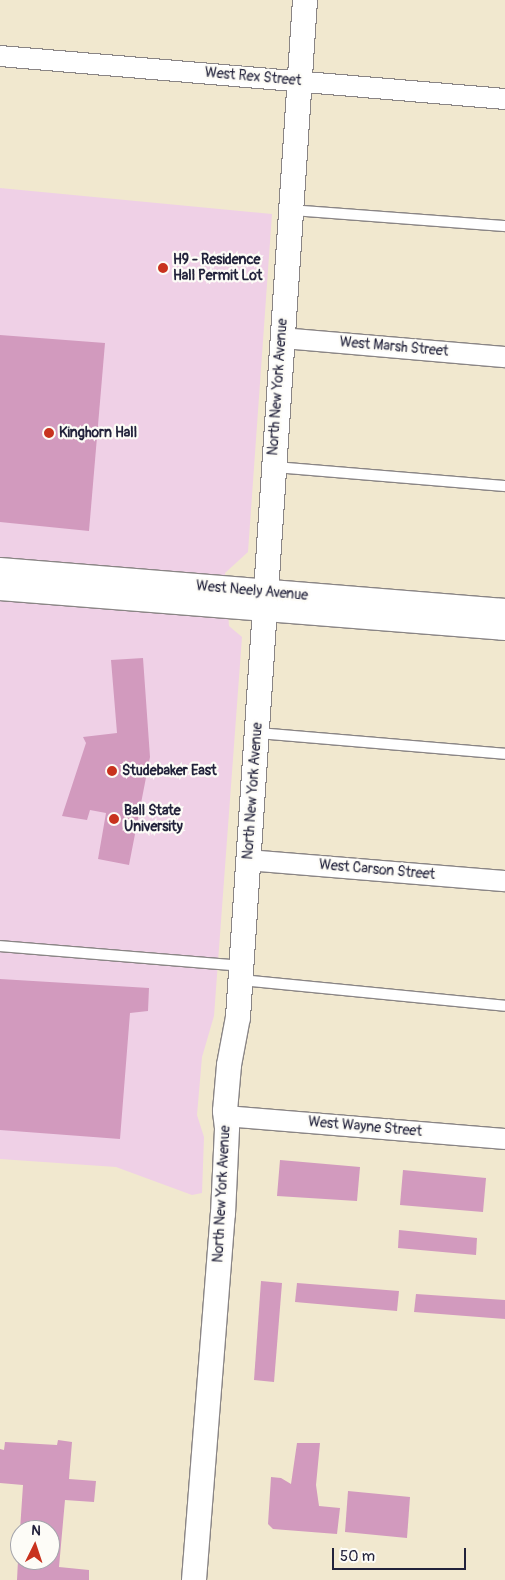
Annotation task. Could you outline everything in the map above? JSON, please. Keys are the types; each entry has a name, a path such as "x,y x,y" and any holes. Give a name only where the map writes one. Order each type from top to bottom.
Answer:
{"street":[{"name":"North New York Avenue","path":"194,1580 223,1214 229,1065 238,1018 267,600 272,467 292,210 305,0"},
{"name":"West Rex Street","path":"0,56 505,99"},
{"name":"West Marsh Street","path":"282,338 505,357"},
{"name":"West Neely Avenue","path":"0,570 505,628"},
{"name":"West Neely Avenue","path":"0,588 505,611"},
{"name":"West Carson Street","path":"248,860 505,881"},
{"name":"West Wayne Street","path":"226,1116 505,1139"}],"lane":[{"path":"292,210 505,226"},
{"path":"272,467 505,486"},
{"path":"257,733 505,754"},
{"path":"0,946 241,973 505,1006"}],"shaded area":[{"name":"Ball State University","path":"0,188 272,214 248,552 225,573 229,626 242,637 214,1016 202,1057 197,1115 204,1137 202,1193 192,1195 116,1167 0,1159"}],"building":[{"name":"Kinghorn Hall","path":"0,335 105,343 89,531 0,522"},
{"name":"Studebaker East","path":"143,658 150,757 129,865 98,859 106,813 90,810 87,820 62,816 86,743 83,737 117,733 111,660"},
{"path":"0,979 149,988 148,1011 130,1013 120,1139 0,1130"},
{"path":"280,1160 360,1167 357,1201 277,1196"},
{"path":"403,1170 486,1178 483,1212 400,1205"},
{"path":"399,1230 477,1238 476,1255 398,1248"},
{"path":"261,1281 282,1283 274,1382 254,1380"},
{"path":"297,1283 399,1291 397,1311 295,1302"},
{"path":"416,1294 505,1300 505,1319 414,1312"},
{"path":"58,1440 72,1442 69,1479 96,1481 94,1502 65,1500 60,1556 60,1520 21,1520 23,1485 0,1483 0,1449 4,1450 5,1442 57,1445"},
{"path":"297,1443 320,1443 316,1485 319,1506 340,1508 337,1534 273,1529 268,1524 271,1477 281,1478 291,1484"},
{"path":"348,1491 410,1497 407,1538 345,1532"},
{"path":"60,1567 89,1570 89,1580 17,1580 18,1570 60,1570"}],"place":[{"name":"H9 - Residence Hall Permit Lot","path":"163,268"},
{"name":"Kinghorn Hall","path":"49,433"},
{"name":"Studebaker East","path":"112,771"},
{"name":"Ball State University","path":"114,819"}]}
